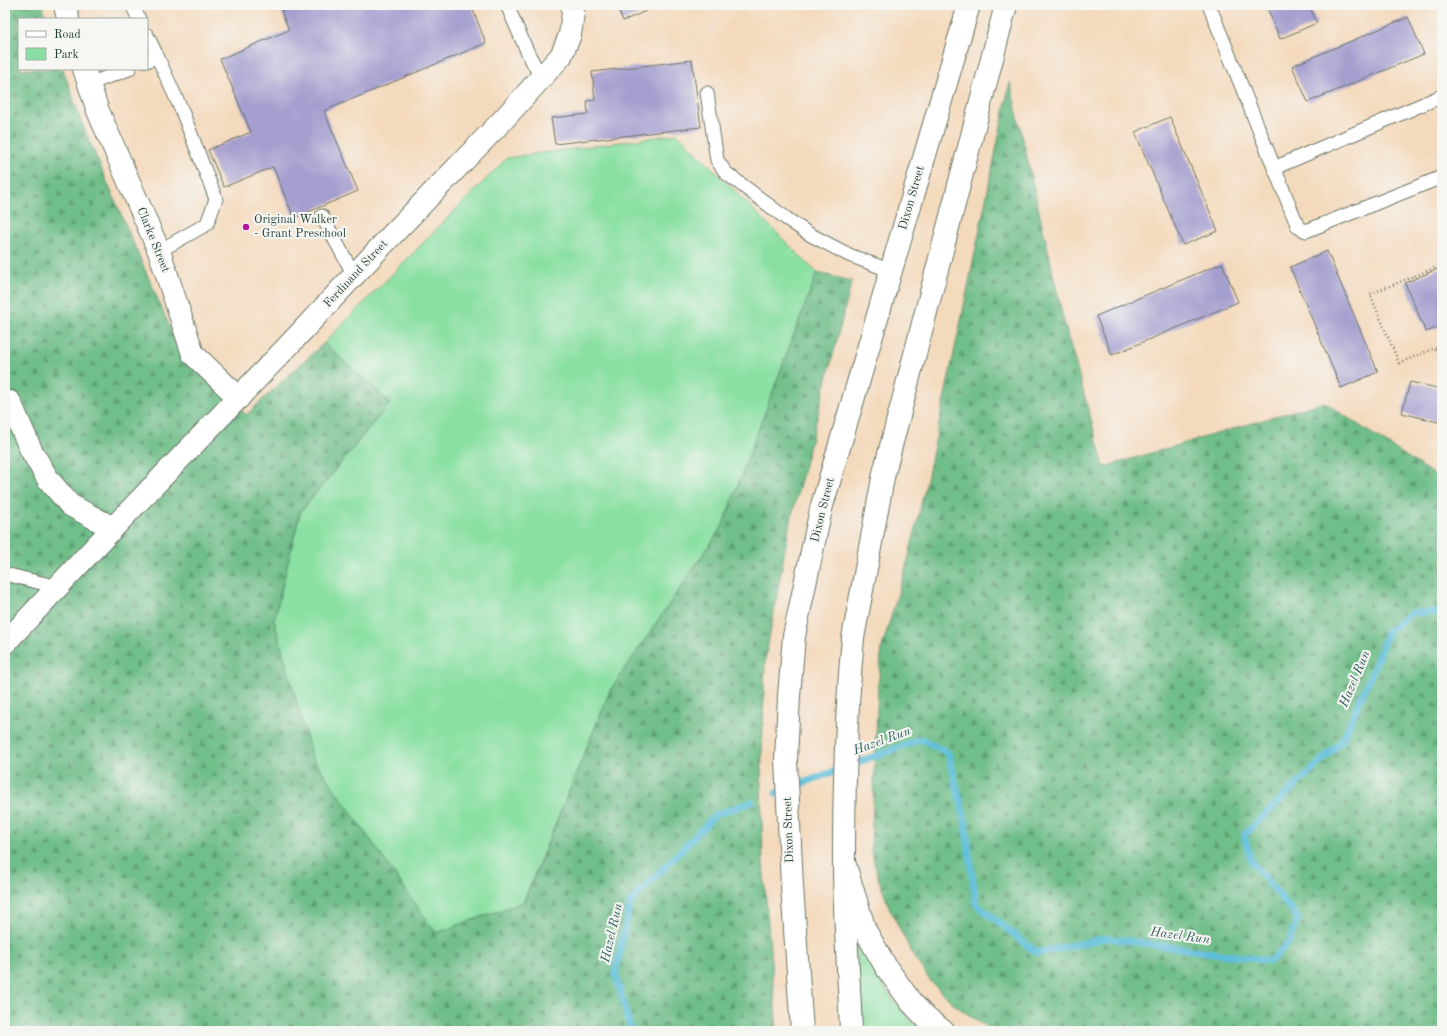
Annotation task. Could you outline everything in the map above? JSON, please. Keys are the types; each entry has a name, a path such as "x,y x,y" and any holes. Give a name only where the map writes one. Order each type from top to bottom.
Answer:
{"main road":[{"path":"65,5 68,18"},
{"name":"Ferdinand Street","path":"5,643 113,528 239,398 561,56 570,36 573,13 572,5"},
{"name":"Dixon Street","path":"802,1031 792,886 786,760 794,636 821,509 969,5"},
{"path":"852,1031 844,862 851,663 860,598 884,473 1006,5"},
{"name":"Clarke Street","path":"87,76 98,111 159,251 193,354 239,398"},
{"path":"10,402 32,450 48,480 70,504 113,528"},
{"path":"844,862 865,930 886,967 911,1002 926,1018 943,1031"}],"lane":[{"path":"132,5 138,18"},
{"path":"507,5 527,52 541,78"},
{"path":"1209,5 1298,227 1306,231 1442,177"},
{"path":"148,40 152,59 182,111 216,199 207,224 159,251"},
{"path":"87,76 123,70"},
{"path":"707,93 718,160 726,173 809,234 849,255 891,270"},
{"path":"1274,168 1442,96"},
{"path":"322,216 354,275"},
{"path":"5,574 58,587"}],"path":[{"path":"1442,265 1370,294 1399,363 1442,345"},
{"path":"1435,348 1442,357"}],"green space":[{"path":"5,5 43,5 46,18 18,18 18,70 63,70 82,124 171,330 246,415 324,343 390,403 300,512 274,620 312,757 436,933 524,902 610,691 723,525 817,273 852,281 789,527 765,661 761,785 763,864 777,1031 5,1031"},
{"path":"1010,82 1063,318 1104,467 1324,402 1442,480 1442,1031 994,1031 980,1023 954,1004 931,982 914,957 889,907 879,880 871,851 878,687 882,647 908,560 926,484"},
{"path":"678,134 817,273 723,525 610,691 523,902 436,933 312,757 274,620 300,513 390,403 324,343 507,158"},
{"path":"855,933 883,986 902,1010 923,1031 863,1031"}],"building":[{"path":"295,5 471,5 486,43 324,111 358,191 294,218 273,167 224,187 208,150 251,132 220,59 289,30 281,11"},
{"path":"616,5 643,5 646,11 623,21"},
{"path":"1266,5 1309,5 1317,23 1280,39"},
{"path":"1408,17 1424,54 1308,102 1292,66"},
{"path":"692,60 701,127 555,144 551,118 588,114 587,101 595,100 592,72"},
{"path":"1170,117 1218,231 1183,245 1135,132"},
{"path":"1327,251 1378,372 1341,388 1290,267"},
{"path":"1222,263 1238,302 1112,355 1096,316"},
{"path":"1442,267 1442,326 1426,332 1405,283"},
{"path":"1410,382 1442,389 1442,423 1402,413"}],"waterway":[{"name":"Hazel Run","path":"776,793 921,739 948,753 965,820 976,904 1037,953 1106,938 1271,961 1289,942 1298,918 1251,861 1244,835 1342,741 1374,668 1387,633 1410,613 1442,612"},
{"name":"Hazel Run","path":"631,1031 615,973 630,903 715,815 752,802"}],"place":[{"name":"Original Walker - Grant Preschool","path":"246,227"}]}
